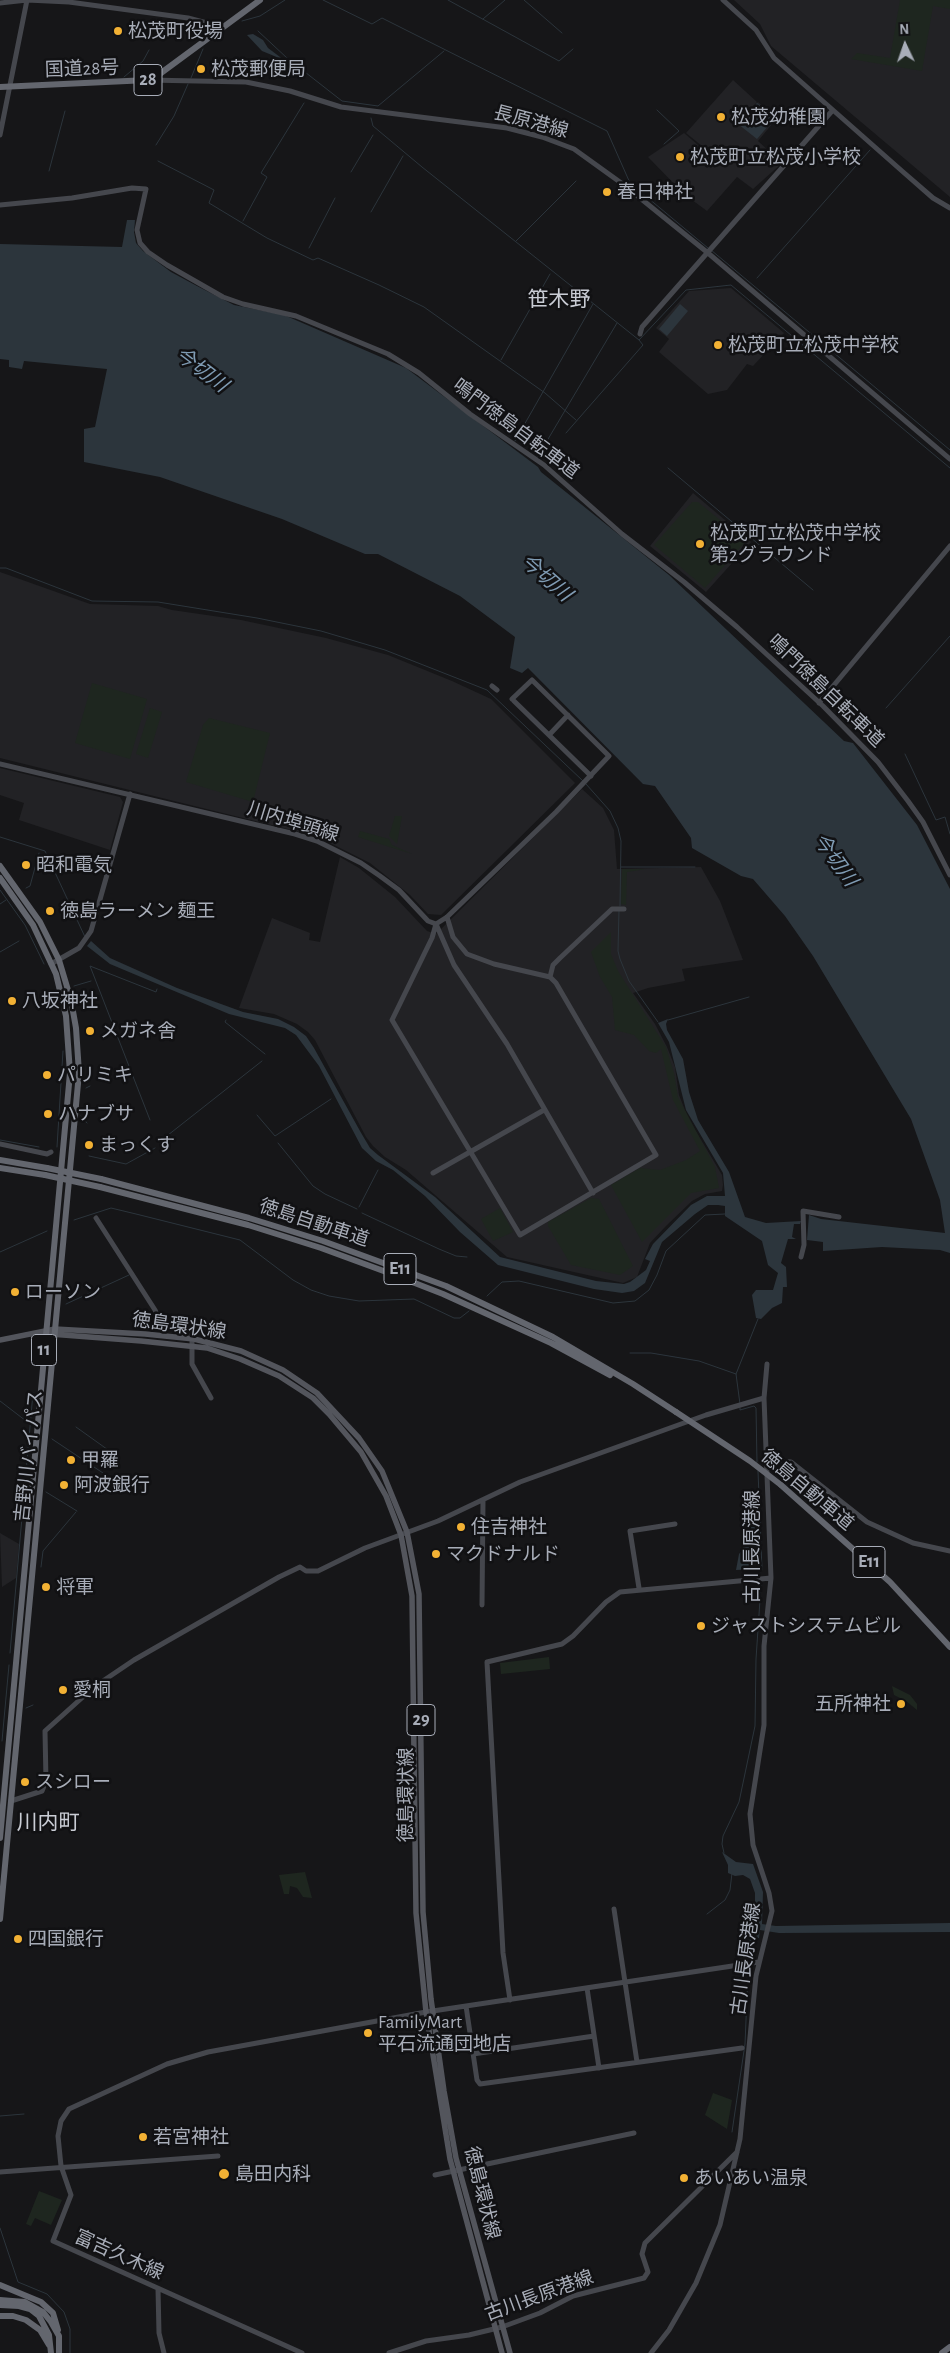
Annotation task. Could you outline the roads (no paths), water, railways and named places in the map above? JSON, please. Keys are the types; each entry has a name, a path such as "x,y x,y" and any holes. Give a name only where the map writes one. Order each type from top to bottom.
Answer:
{"highway":[{"name":"国道28号","path":"0,87 148,80 161,73 260,0"},
{"name":"吉野川バイパス","path":"0,866 40,922 59,960 71,1000 76,1028 79,1073 0,1919"},
{"name":"吉野川バイパス","path":"0,878 33,925 51,964 66,1016 70,1073 0,1838"},
{"name":"徳島自動車道","path":"0,1160 101,1179 180,1198 258,1220 323,1241 446,1286 553,1337 633,1384 750,1461 825,1522 890,1582 950,1646"},
{"name":"徳島自動車道","path":"0,1168 100,1187 248,1225 321,1248 443,1294 551,1343 676,1412"},
{"path":"0,2285 33,2297 46,2306 57,2322 59,2353"},
{"path":"0,2300 19,2301 37,2308 51,2322 58,2336"},
{"path":"0,2305 19,2306 34,2312 46,2328 51,2352"},
{"path":"0,2316 19,2317 31,2323 43,2335 51,2352"},
{"path":"942,2353 950,2348"}],"main road":[{"name":"徳島環状線","path":"0,1340 46,1333 145,1334 194,1339 225,1346 255,1356 290,1374 317,1393 334,1410 373,1457 389,1486 417,1574 420,1610 421,1856 424,1912 433,2010 456,2170"},
{"name":"徳島環状線","path":"55,1333 192,1346 240,1358 287,1380 313,1398 343,1430 366,1459 404,1533 412,1596 416,1913 426,2012 437,2092 499,2328 502,2353"},
{"name":"徳島環状線","path":"499,2328 510,2353"}],"street":[{"path":"0,135 27,0"},
{"path":"0,2 27,0 69,2 188,18 222,27"},
{"path":"723,0 756,30 774,58 933,198 950,208"},
{"name":"長原港線","path":"148,80 246,82 290,91 341,107 500,127 542,137 574,149 710,251 950,459"},
{"path":"640,334 642,327 832,111"},
{"name":"鳴門徳島自転車道","path":"0,205 72,198 132,188 146,189 146,199 138,230 140,243 148,252 223,297 243,304 296,316 388,354 419,373 470,414 544,465 622,534 722,614 819,703 878,762 908,801 923,822 950,875"},
{"path":"819,703 950,546"},
{"path":"448,917 454,937 466,954 494,964 550,977 556,983 656,1154 520,1235 392,1020 432,938 436,924 448,917 590,776 609,756 532,680 513,700 550,734 590,776"},
{"path":"492,686 497,690"},
{"path":"550,734 568,715"},
{"name":"川内埠頭線","path":"0,764 130,794 317,842 361,863 380,876 399,890 428,921 436,924"},
{"path":"51,964 83,944 88,937 103,892 130,794"},
{"path":"550,977 553,965 612,909 624,909"},
{"path":"436,924 440,938 454,965 507,1044 592,1193"},
{"path":"433,1173 470,1150 544,1110"},
{"path":"0,1144 51,1152"},
{"path":"801,1256 804,1245 803,1211 839,1217"},
{"path":"96,1218 155,1310 160,1322 191,1328 194,1339 192,1364 211,1398"},
{"name":"古川長原港線","path":"389,2353 426,2341 470,2336 499,2328 540,2314 573,2296 644,2278 648,2272 642,2254 645,2243 738,2151 759,1962 770,1922 770,1898 753,1845 750,1814 764,1725 764,1646 771,1578 764,1398 767,1364"},
{"path":"11,1801 42,1791 46,1781 45,1731 112,1673 279,1577 300,1567 306,1571 318,1572 364,1548 483,1501 520,1482 764,1398"},
{"path":"767,1460 792,1462 867,1522 914,1543 950,1551"},
{"path":"482,1605 483,1501"},
{"path":"639,1588 630,1531 676,1524"},
{"path":"510,2000 503,1954 497,1815 486,1662 562,1644 612,1596 620,1592 639,1588 771,1578"},
{"path":"614,1909 637,2062"},
{"path":"61,2166 58,2129 70,2109 167,2064 208,2052 433,2010 759,1962"},
{"path":"587,1988 599,2068"},
{"path":"466,2006 477,2080 480,2084 742,2048"},
{"path":"473,2054 594,2036"},
{"path":"435,2175 634,2133"},
{"path":"651,2353 669,2330 703,2267 720,2225 738,2151"},
{"path":"0,2172 61,2166 141,2163 218,2156"},
{"name":"富吉久木線","path":"61,2166 71,2195 52,2241 302,2353"},
{"path":"158,2288 159,2333 164,2353"}],"water":[{"path":"253,34 263,40 268,48 284,60 262,51 247,35"},
{"path":"757,103 775,118 757,139 738,124"},
{"name":"今切川","path":"127,220 135,220 134,232 136,243 143,251 171,272 197,286 234,305 284,315 406,368 538,467 541,472 669,575 844,741 853,743 917,825 950,889 950,1253 940,1250 882,1247 823,1251 823,1242 807,1240 809,1215 821,1219 945,1233 940,1200 911,1119 813,956 785,916 753,879 741,876 692,848 691,838 655,786 643,784 528,668 522,673 510,668 515,637 460,596 378,554 365,554 282,519 160,477 84,462 84,429 95,427 107,369 24,361 22,369 9,367 9,360 0,359 0,244 122,247"},
{"path":"680,304 688,311 667,336 659,329"},
{"path":"91,941 110,958 177,988 243,1012 278,1019 294,1027 306,1036 314,1048 370,1148 378,1155 435,1197 500,1257 596,1281 624,1284 630,1282 646,1270 650,1261 645,1259 653,1244 691,1205 707,1196 725,1196 723,1173 686,1110 669,1042 658,1023 668,1019 666,1024 667,1030 683,1059 689,1092 698,1120 729,1172 745,1217 766,1223 801,1221 800,1224 794,1224 792,1237 796,1239 788,1239 781,1263 786,1267 787,1287 783,1287 782,1303 772,1308 761,1319 756,1318 752,1295 756,1290 773,1290 778,1273 768,1265 762,1241 725,1216 725,1206 718,1205 708,1205 662,1242 645,1283 634,1291 622,1293 594,1289 498,1265 460,1232 425,1196 393,1170 376,1161 362,1148 319,1066 296,1035 285,1028 229,1014 110,964 87,946"},
{"path":"751,1527 755,1527 755,1569 736,1570 739,1554 743,1549 743,1541"},
{"path":"722,1852 736,1862 753,1864 763,1892 762,1924 776,1926 950,1923 950,1932 779,1933 760,1930 759,1938 754,1939 751,1946 748,1944 753,1932 751,1927 755,1923 755,1893 750,1879 743,1875 735,1876 728,1873 728,1865"}],"waterway":[{"path":"242,21 260,16 285,0"},
{"path":"323,0 372,24 382,18 607,131 630,183 708,248"},
{"path":"448,0 559,61 573,49"},
{"path":"483,19 505,0"},
{"path":"524,0 562,33"},
{"path":"258,31 287,58 342,101 378,106 444,51"},
{"path":"191,78 203,49"},
{"path":"124,77 143,61 149,50"},
{"path":"156,145 174,116 188,84"},
{"path":"243,221 267,177 261,173 304,103"},
{"path":"657,110 679,131 664,144"},
{"path":"49,171 65,111"},
{"path":"371,118 373,126 422,167 639,340"},
{"path":"351,172 373,135"},
{"path":"757,278 870,150"},
{"path":"371,212 403,156"},
{"path":"158,161 214,190 209,203 267,238 313,260 318,258 424,307 545,393 576,420"},
{"path":"516,241 576,181"},
{"path":"309,248 335,198"},
{"path":"711,250 950,450"},
{"path":"501,360 550,274"},
{"path":"566,433 643,345 639,340 686,290 731,285 950,468"},
{"path":"515,441 593,304"},
{"path":"538,456 617,323"},
{"path":"668,468 813,590"},
{"path":"0,568 6,568 92,601 158,602 257,618 321,631 385,650 487,690 583,781"},
{"path":"886,708 950,636"},
{"path":"905,754 936,820 945,817 950,834"},
{"path":"586,784 610,811 618,828 621,841 620,906"},
{"path":"0,837 45,851 85,937"},
{"path":"26,888 30,886 39,853"},
{"path":"621,867 695,867"},
{"path":"0,890 25,925 44,964"},
{"path":"0,904 6,900"},
{"path":"619,910 618,951 620,959 629,981 658,1022"},
{"path":"0,952 19,941"},
{"path":"150,1120 90,966 156,992 157,989"},
{"path":"74,986 91,981"},
{"path":"668,1020 749,997"},
{"path":"226,1020 225,1022 265,1054"},
{"path":"57,1147 63,1051"},
{"path":"163,1139 262,1061"},
{"path":"86,1088 90,1086"},
{"path":"257,1115 275,1136 331,1099"},
{"path":"81,1116 87,1123"},
{"path":"0,1140 39,1147"},
{"path":"278,1143 313,1186 325,1194 357,1209"},
{"path":"89,1156 126,1164 155,1148"},
{"path":"359,1207 378,1170"},
{"path":"74,1220 111,1208 240,1240 293,1280 311,1290 329,1296 359,1301 414,1299 454,1318 460,1318 469,1311"},
{"path":"362,1213 439,1249 456,1256 467,1257"},
{"path":"487,1296 502,1282 519,1281 613,1303 635,1301 649,1290 666,1251 705,1215 725,1214"},
{"path":"0,1252 47,1231"},
{"path":"66,1304 129,1275"},
{"path":"740,1404 736,1374 758,1319"},
{"path":"630,1353 651,1353 699,1361 736,1374"},
{"path":"10,1653 33,1393"},
{"path":"0,1401 30,1424"},
{"path":"740,1408 740,1410 754,1406 756,1408 757,1462"},
{"path":"76,1427 118,1457"},
{"path":"52,1439 103,1473"},
{"path":"758,1471 762,1570"},
{"path":"46,1492 77,1511"},
{"path":"41,1567 43,1551 76,1512"},
{"path":"724,1853 723,1836 739,1802 755,1726 756,1659 761,1585"},
{"path":"2,1741 9,1665"},
{"path":"26,1708 33,1705"},
{"path":"707,1914 725,1900 730,1890 732,1873"},
{"path":"732,2132 745,2044 748,1972"},
{"path":"0,2116 24,2114"},
{"path":"0,2228 18,2282 47,2294 64,2312 70,2329 70,2353"}],"place":[{"name":"松茂町役場","path":"118,31"},
{"name":"松茂郵便局","path":"201,69"},
{"name":"松茂幼稚園","path":"721,117"},
{"name":"松茂町立松茂小学校","path":"680,157"},
{"name":"春日神社","path":"607,192"},
{"name":"松茂町立松茂中学校","path":"718,345"},
{"name":"松茂町立松茂中学校 第2グラウンド","path":"700,544"},
{"name":"昭和電気","path":"26,865"},
{"name":"徳島ラーメン 麺王","path":"50,911"},
{"name":"八坂神社","path":"12,1001"},
{"name":"メガネ舎","path":"90,1031"},
{"name":"パリミキ","path":"47,1075"},
{"name":"ハナブサ","path":"48,1114"},
{"name":"まっくす","path":"89,1145"},
{"name":"ローソン","path":"15,1292"},
{"name":"甲羅","path":"71,1460"},
{"name":"阿波銀行","path":"64,1485"},
{"name":"住吉神社","path":"461,1527"},
{"name":"マクドナルド","path":"436,1554"},
{"name":"将軍","path":"46,1587"},
{"name":"ジャストシステムビル","path":"701,1626"},
{"name":"愛桐","path":"63,1690"},
{"name":"五所神社","path":"901,1704"},
{"name":"スシロー","path":"25,1782"},
{"name":"四国銀行","path":"18,1939"},
{"name":"FamilyMart 平石流通団地店","path":"368,2033"},
{"name":"若宮神社","path":"143,2137"},
{"name":"島田内科","path":"224,2174"},
{"name":"あいあい温泉","path":"684,2178"}],"district":[{"name":"笹木野","path":"559,300"},
{"name":"川内町","path":"48,1823"}]}
